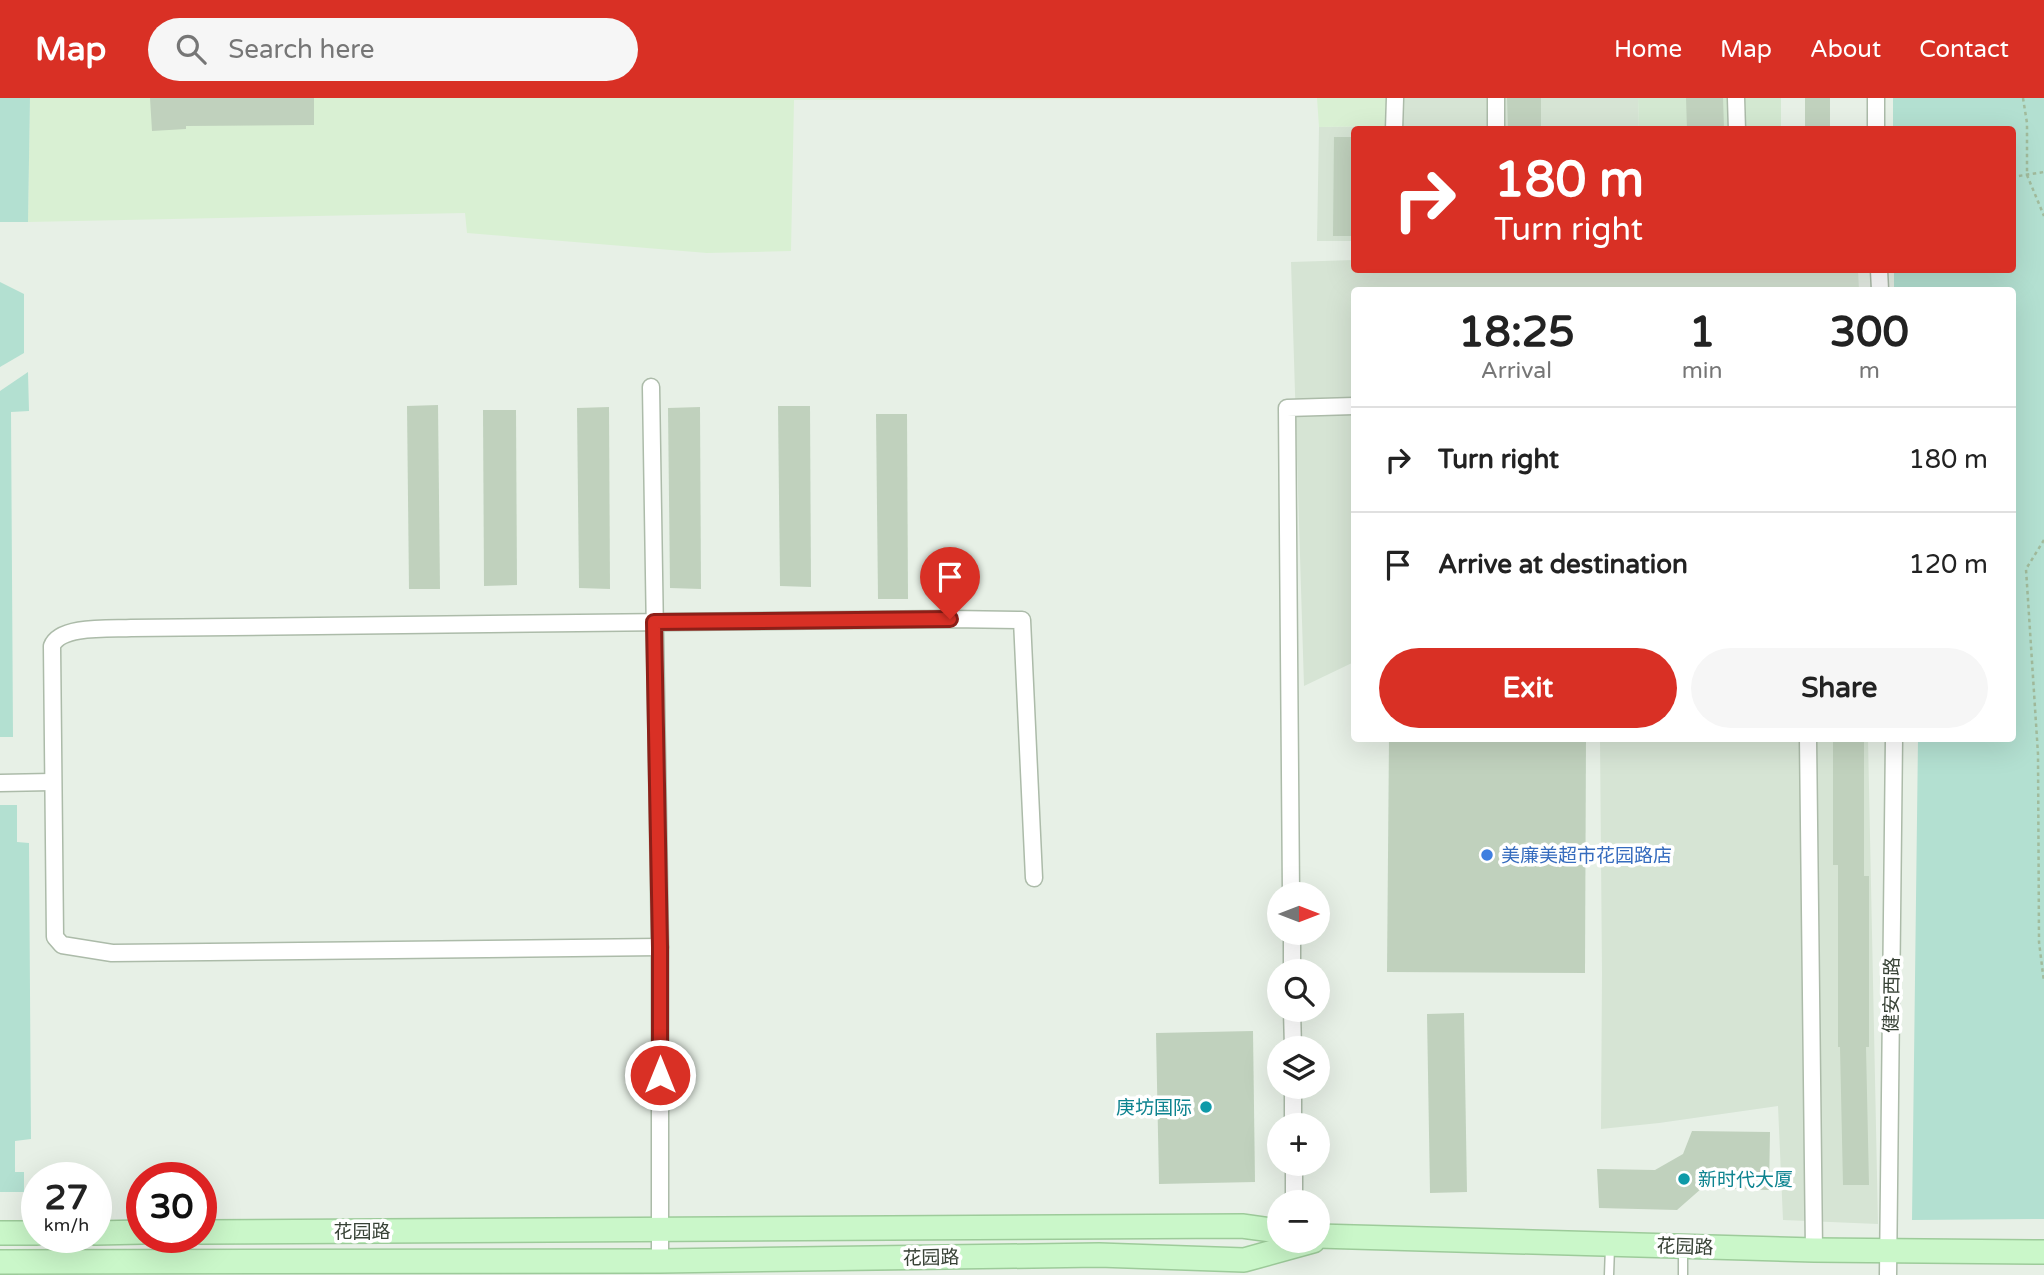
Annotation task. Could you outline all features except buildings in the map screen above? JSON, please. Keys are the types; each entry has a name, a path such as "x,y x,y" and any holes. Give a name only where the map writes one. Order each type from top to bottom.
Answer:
{"street":[{"path":"1394,126 1395,98"},
{"path":"1496,98 1496,126"},
{"path":"1736,98 1737,126"},
{"path":"1876,98 1876,126"},
{"path":"651,387 660,947 660,1261"},
{"path":"1292,882 1287,408 1351,406"},
{"path":"660,947 112,953 62,945 55,937 52,782 54,640 61,634 75,631 131,628 1022,620 1034,878"},
{"path":"1808,742 1814,1251"},
{"name":"健安西路","path":"1888,1275 1894,742"},
{"path":"0,782 52,782"},
{"name":"花园路","path":"217,1232 1242,1226 1267,1229"},
{"path":"495,1230 495,1262"},
{"path":"0,1233 21,1233"},
{"name":"花园路","path":"1330,1238 1814,1251 2044,1252"},
{"name":"花园路","path":"0,1262 660,1261 1099,1255 1244,1260 1268,1253"}],"lane":[{"path":"1609,1275 1610,1245"},
{"path":"1683,1246 1683,1275"}],"path":[{"path":"2023,98 2027,123 2027,175 2044,216"},
{"path":"2016,176 2044,172"},
{"path":"2044,540 2026,569 2038,754 2044,982"}],"shaded area":[{"path":"0,98 30,98 28,222 0,222"},
{"path":"30,98 1317,98 794,100 791,251 707,253 467,233 465,213 28,222"},
{"path":"1317,98 1390,98 1390,126 1319,127"},
{"path":"1390,98 1638,98 1639,126 1390,126"},
{"path":"1638,98 1781,98 1781,126 1639,126"},
{"path":"1893,98 2044,98 2044,1219 1912,1220 1918,742 2016,742 2016,287 1894,287 1894,273 2016,273 2016,126 1893,126"},
{"path":"1319,127 1351,127 1351,241 1317,241"},
{"path":"1351,260 1351,273 1858,273 1859,287 1351,287 1351,663 1304,686 1291,262"},
{"path":"0,282 24,294 24,353 0,367"},
{"path":"28,372 29,411 11,412 13,737 0,737 0,391"},
{"path":"1600,742 1868,742 1878,1224 1783,1220 1778,1106 1601,1129"},
{"path":"0,805 17,805 17,842 29,843 31,1139 15,1141 15,1172 21,1172 21,1192 0,1192"}],"place":[{"name":"美廉美超市花园路店","path":"1487,855"},
{"name":"庚坊国际","path":"1206,1107"},
{"name":"新时代大厦","path":"1684,1179"}],"route":[{"path":"660,1075 654,622 950,619"}]}
